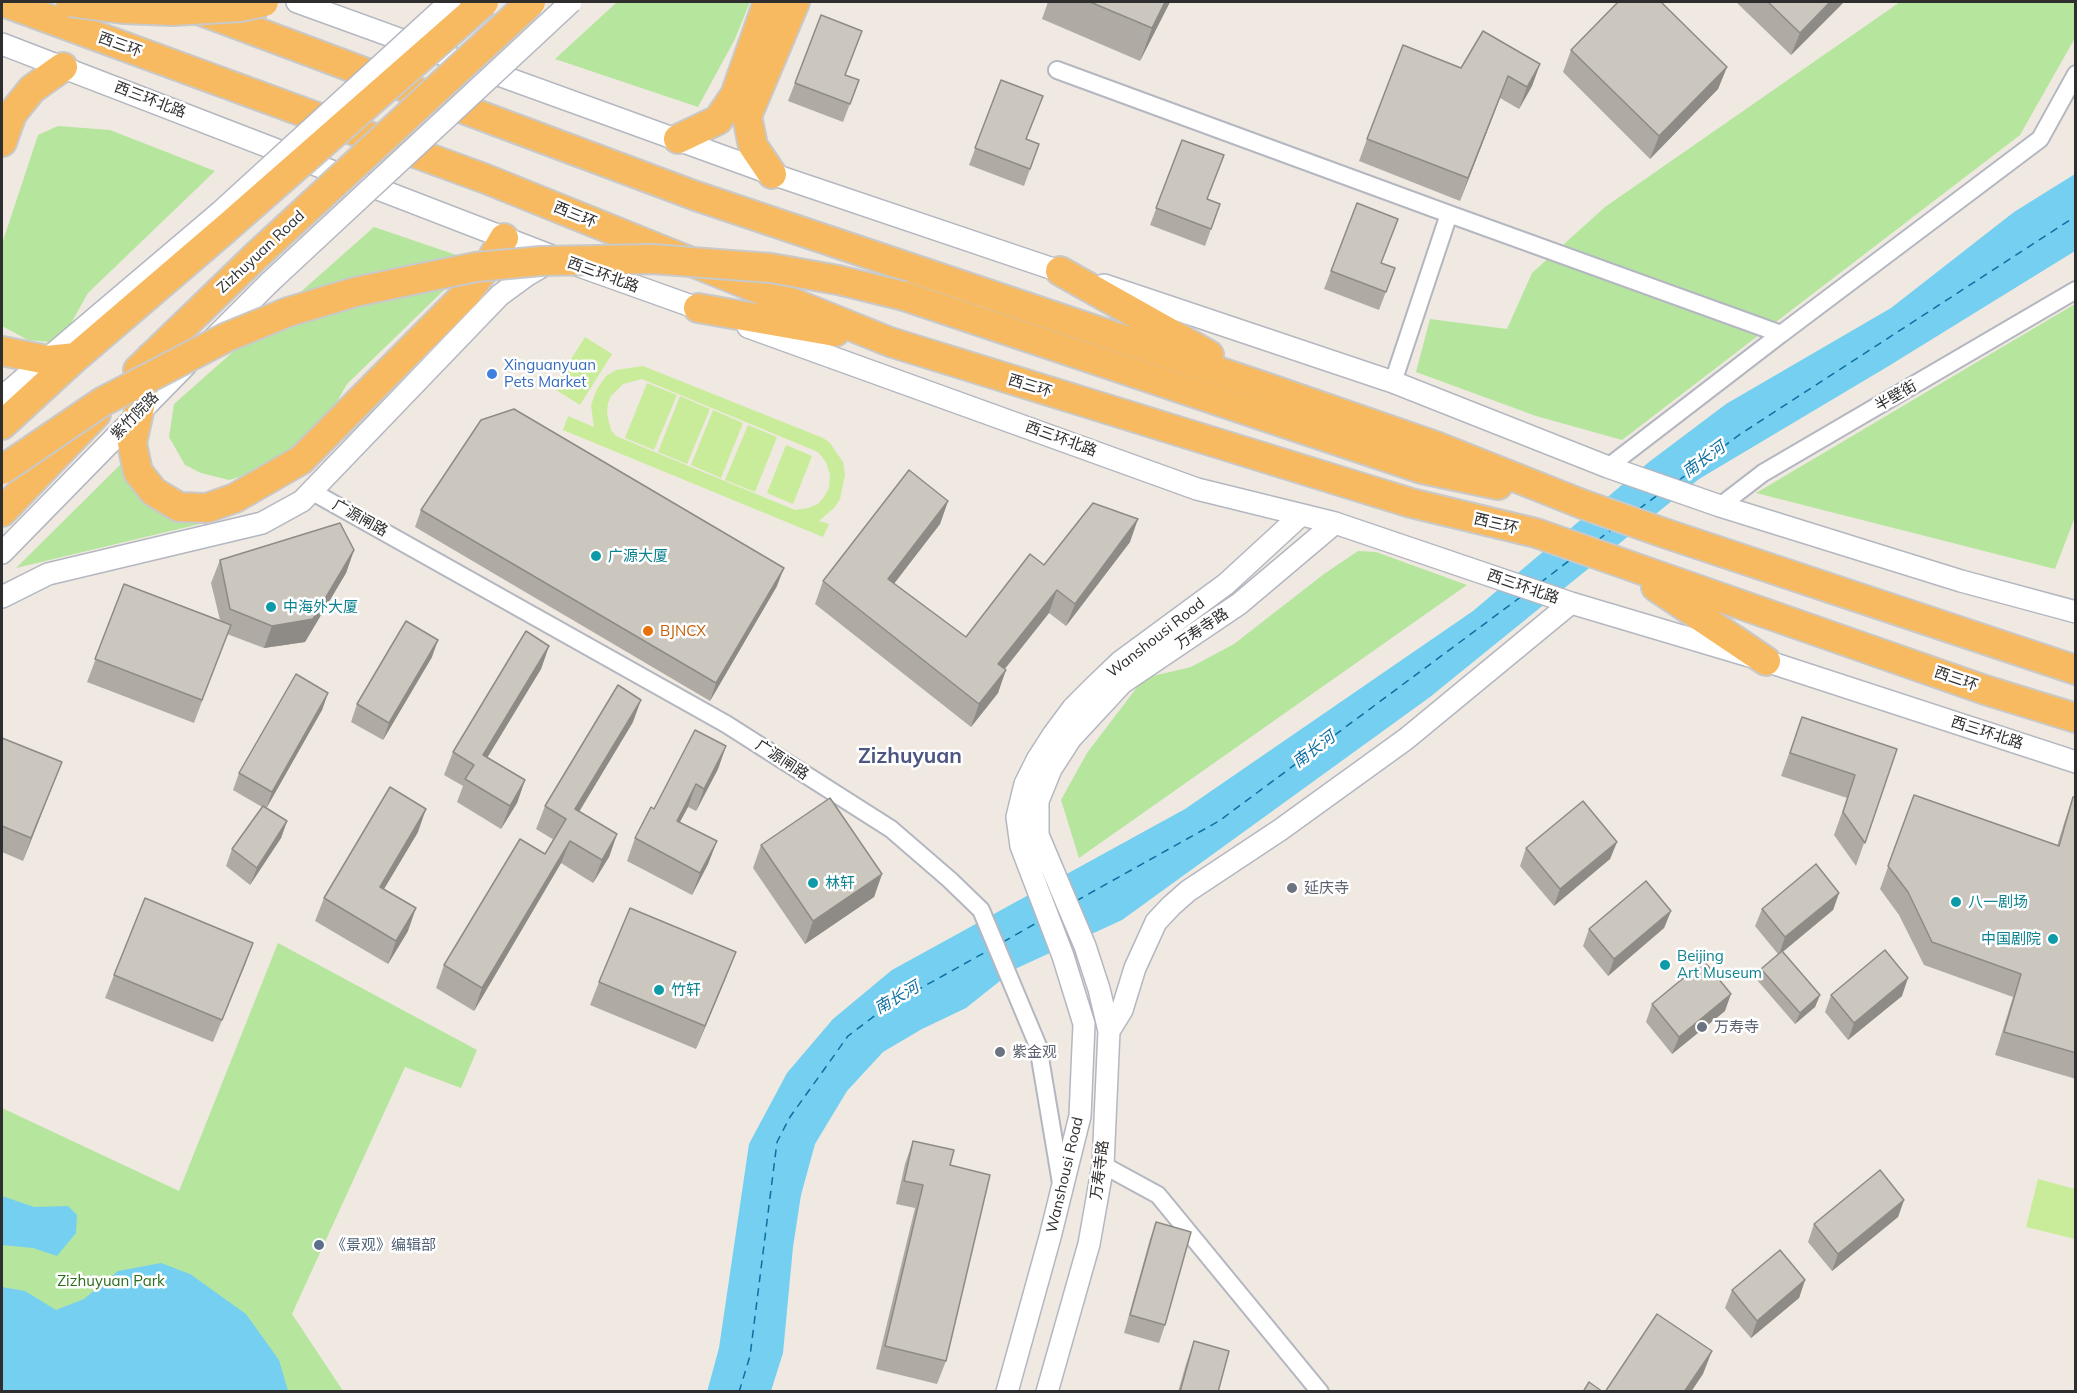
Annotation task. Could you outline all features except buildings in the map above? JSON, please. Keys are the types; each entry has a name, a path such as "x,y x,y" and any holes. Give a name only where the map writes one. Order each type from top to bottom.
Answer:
{"highway":[{"name":"西三环","path":"3,2 486,179 890,342 1411,503 1536,533 1985,690 2076,718"},
{"path":"70,2 123,9 173,11 240,7 264,2"},
{"path":"176,2 696,196 1437,446 1582,504 1664,533 2076,670"},
{"path":"2,425 221,222 484,2"},
{"name":"Zizhuyuan Road","path":"2,512 151,357 256,256 531,2"},
{"path":"678,139 718,120 735,95 768,2"},
{"path":"772,174 753,146 747,116 795,2"},
{"path":"2,142 12,114 32,88 63,67"},
{"path":"151,357 132,443 138,472 154,492 179,507 207,507 235,498 301,460 466,294 490,262 504,237"},
{"path":"2,470 102,402 227,337 288,312 355,292 476,267 541,261 651,259 771,268 838,280 1416,486 1536,533"},
{"path":"1060,271 1268,388"},
{"path":"2,487 106,416 214,359 319,320 372,305 432,292 544,277 613,274 715,278 903,303 1422,469 1582,504"},
{"path":"698,308 890,342"},
{"path":"2,351 47,360 76,357"},
{"path":"1622,564 1767,661"}],"street":[{"path":"297,2 772,174 1393,382 1608,467 1711,503 1961,581 2076,612"},
{"path":"2,397 221,222 450,2"},
{"name":"Zizhuyuan Road","path":"270,282 571,2"},
{"name":"西三环北路","path":"2,44 557,258 1197,489 1335,523 1571,603 1767,661 2076,762"},
{"path":"1057,70 1781,334"},
{"path":"1608,467 2040,139 2076,74"},
{"path":"1393,382 1449,214"},
{"path":"2,597 48,574 262,523 302,501 500,295 557,258"},
{"name":"紫竹院路","path":"2,553 270,282"},
{"name":"半壁街","path":"1711,503 2076,290"},
{"name":"广源闸路","path":"311,491 726,724 891,829 950,880 981,910 1038,1046 1062,1188"},
{"name":"Wanshousi Road","path":"1007,1392 1080,1116 1084,1024 1063,956 1021,846 1017,817 1029,776 1037,760 1073,708 1120,662 1226,584 1301,515"},
{"name":"万寿寺路","path":"1047,1392 1089,1244 1103,1165 1109,1031 1085,946 1038,835 1038,801 1051,769 1071,738 1122,683 1239,604 1335,523"},
{"path":"1109,1031 1122,1010 1135,968 1156,922 1171,906 1188,891 1280,830 1406,739 1571,603"},
{"path":"1103,1165 1158,1195 1320,1392"}],"green space":[{"path":"617,2 750,2 735,39 698,107 555,59"},
{"path":"1900,2 2075,2 2075,38 2020,135 1622,440 1536,416 1416,372 1430,319 1507,329 1532,273 1605,207"},
{"path":"58,126 110,130 215,171 88,293 60,343 28,340 2,326 2,244 38,135"},
{"path":"374,227 474,261 347,384 319,433 260,471 229,480 201,473 185,465 169,437 174,404"},
{"path":"2075,304 2075,517 2055,569 1756,493"},
{"path":"585,337 612,354 580,405 553,388"},
{"path":"643,366 823,438 830,443 843,462 845,475 840,499 835,507 819,521 829,524 823,537 563,430 568,416 594,427 591,405 597,389 606,376 616,370","holes":["642,379 818,452 826,462 830,475 829,488 818,504 795,510 616,436 611,430 607,414 608,403 611,396 623,384"]},
{"path":"647,383 677,395 654,450 625,438"},
{"path":"680,396 710,409 687,464 658,452"},
{"path":"713,410 743,423 721,478 691,465"},
{"path":"748,425 777,437 755,492 725,480"},
{"path":"786,445 812,456 793,504 767,493"},
{"path":"121,464 139,495 208,522 16,568"},
{"path":"1358,551 1376,552 1467,585 1079,858 1061,800 1087,753 1144,678 1191,667 1234,644 1324,574"},
{"name":"Zizhuyuan Park","path":"278,943 477,1050 461,1088 405,1067 292,1314 343,1391 2,1392 2,1108 179,1191"},
{"path":"2038,1179 2075,1189 2075,1239 2026,1227"}],"water":[{"name":"南长河","path":"2075,174 2075,251 1699,479 1430,697 1122,920 1015,969 966,1008 922,1029 883,1052 847,1091 815,1144 801,1195 793,1247 783,1353 771,1391 707,1392 719,1348 749,1144 787,1073 833,1019 892,970 1185,809 1473,611 1649,462 1726,404 1891,308 2014,212"},
{"path":"2,1196 34,1207 68,1206 77,1215 76,1233 57,1256 33,1248 2,1245"},
{"path":"161,1263 190,1274 246,1314 279,1360 288,1391 2,1391 2,1287 25,1291 56,1310 84,1299 118,1271"}],"ferry route":[{"path":"1678,481 1739,435 2076,216"},
{"path":"1639,509 1659,494"},
{"path":"1598,540 1611,530"},
{"path":"1540,583 1570,560"},
{"path":"1076,901 1219,821 1522,596"},
{"path":"1003,942 1040,921"},
{"path":"739,1392 750,1356 777,1142 790,1117 848,1036 885,1008 991,949"}],"place":[{"name":"Xinguanyuan Pets Market","path":"492,374"},
{"name":"广源大厦","path":"596,556"},
{"name":"中海外大厦","path":"271,607"},
{"name":"BJNCX","path":"648,631"},
{"name":"林轩","path":"813,883"},
{"name":"延庆寺","path":"1292,888"},
{"name":"八一剧场","path":"1956,902"},
{"name":"中国剧院","path":"2053,939"},
{"name":"Beijing Art Museum","path":"1665,965"},
{"name":"竹轩","path":"659,990"},
{"name":"万寿寺","path":"1702,1027"},
{"name":"紫金观","path":"1000,1052"},
{"name":"《景观》编辑部","path":"319,1245"}],"district":[{"name":"Zizhuyuan","path":"910,757"}]}
